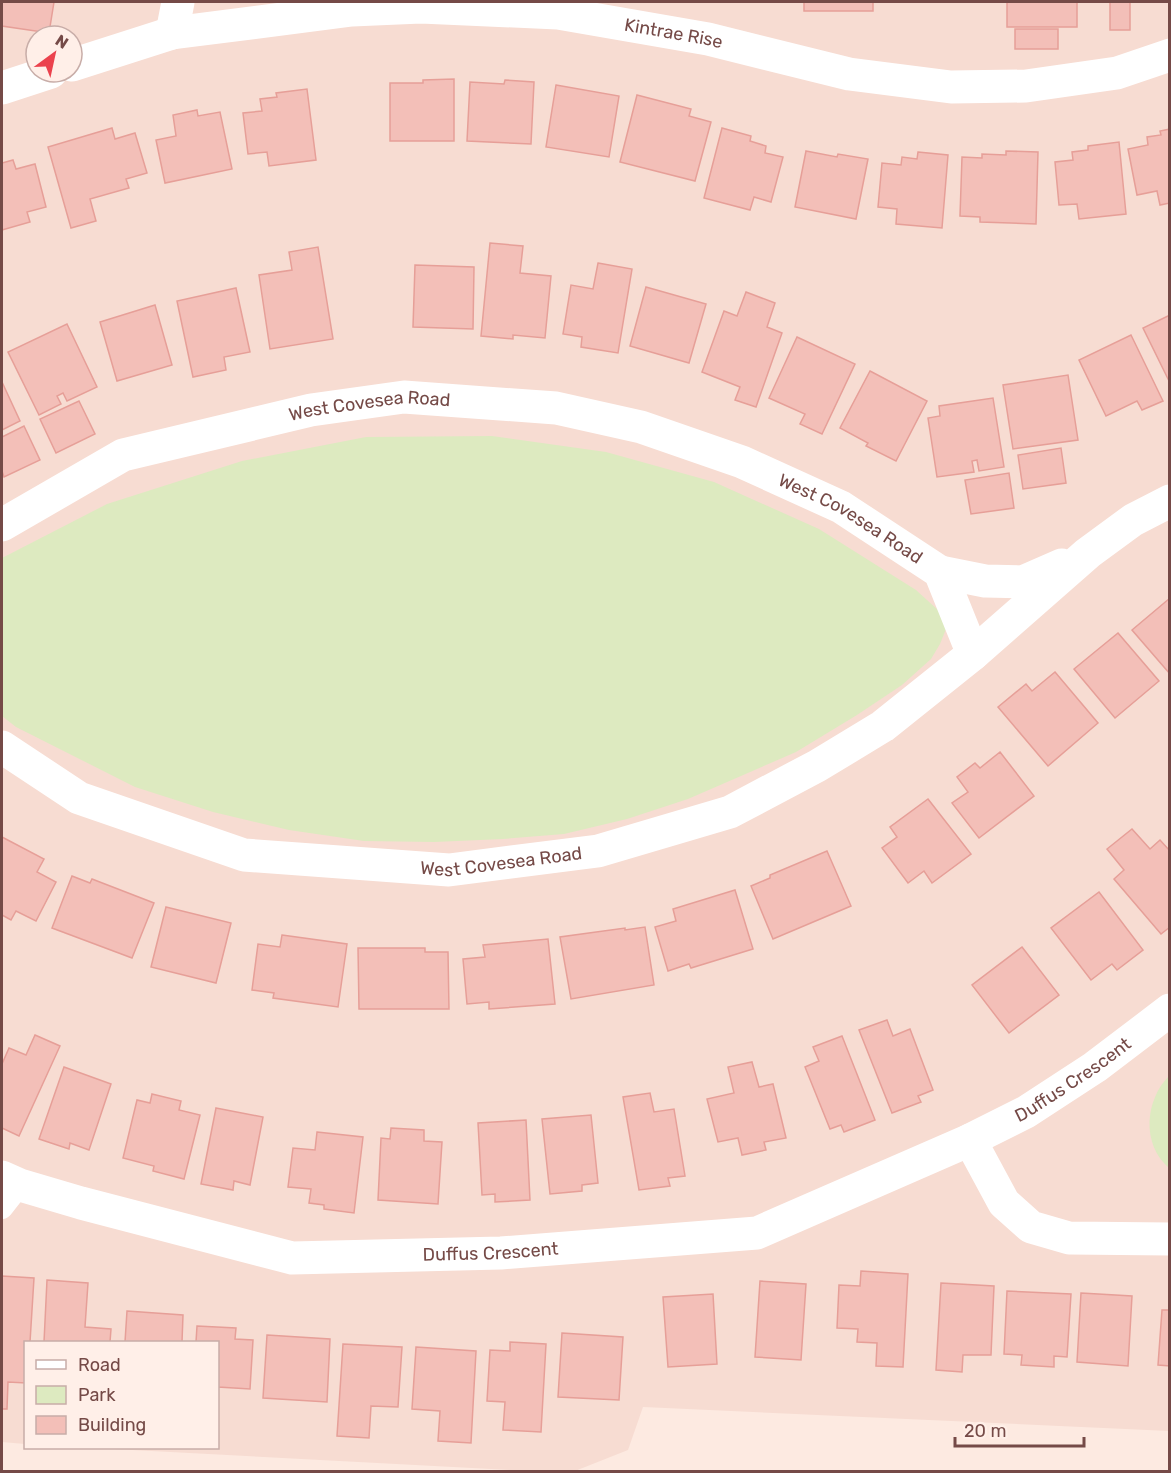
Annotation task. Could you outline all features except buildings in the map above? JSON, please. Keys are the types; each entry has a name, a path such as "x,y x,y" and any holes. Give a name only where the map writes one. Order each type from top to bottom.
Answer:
{"street":[{"name":"Kintrae Rise","path":"84,59 175,17 421,7 558,13 708,39 849,74 951,87 1026,86 1117,72 1170,55"},
{"path":"2,88 24,81"},
{"name":"West Covesea Road","path":"2,525 123,455 311,410 404,397 556,408 641,427 742,462 841,507 940,572 986,581 1023,582 1088,553"},
{"name":"West Covesea Road","path":"2,747 79,798 244,855 449,870 598,851 730,812 817,766 883,726 973,654 1088,553 1133,520 1170,501"},
{"name":"West Covesea Road","path":"940,572 973,654"},
{"name":"Duffus Crescent","path":"8,1190 92,1206 292,1258 501,1253 756,1233 970,1140 1026,1112 1095,1067 1170,1010"},
{"path":"970,1140 1004,1203 1031,1227 1069,1238 1170,1239"}],"shaded area":[{"path":"2,2 1169,2 1169,1431 643,1407 628,1450 575,1471 528,1471 113,1449 219,1449 219,1341 24,1341 24,1444 2,1442"}],"green space":[{"path":"492,436 606,452 714,482 819,529 916,590 938,610 946,629 940,644 931,659 902,685 796,752 688,799 627,819 564,834 503,839 434,842 364,841 289,830 213,812 135,787 16,727 2,716 2,558 107,504 242,461 366,437"},
{"path":"1169,1076 1169,1168 1154,1147 1150,1135 1150,1122 1155,1097"}]}
